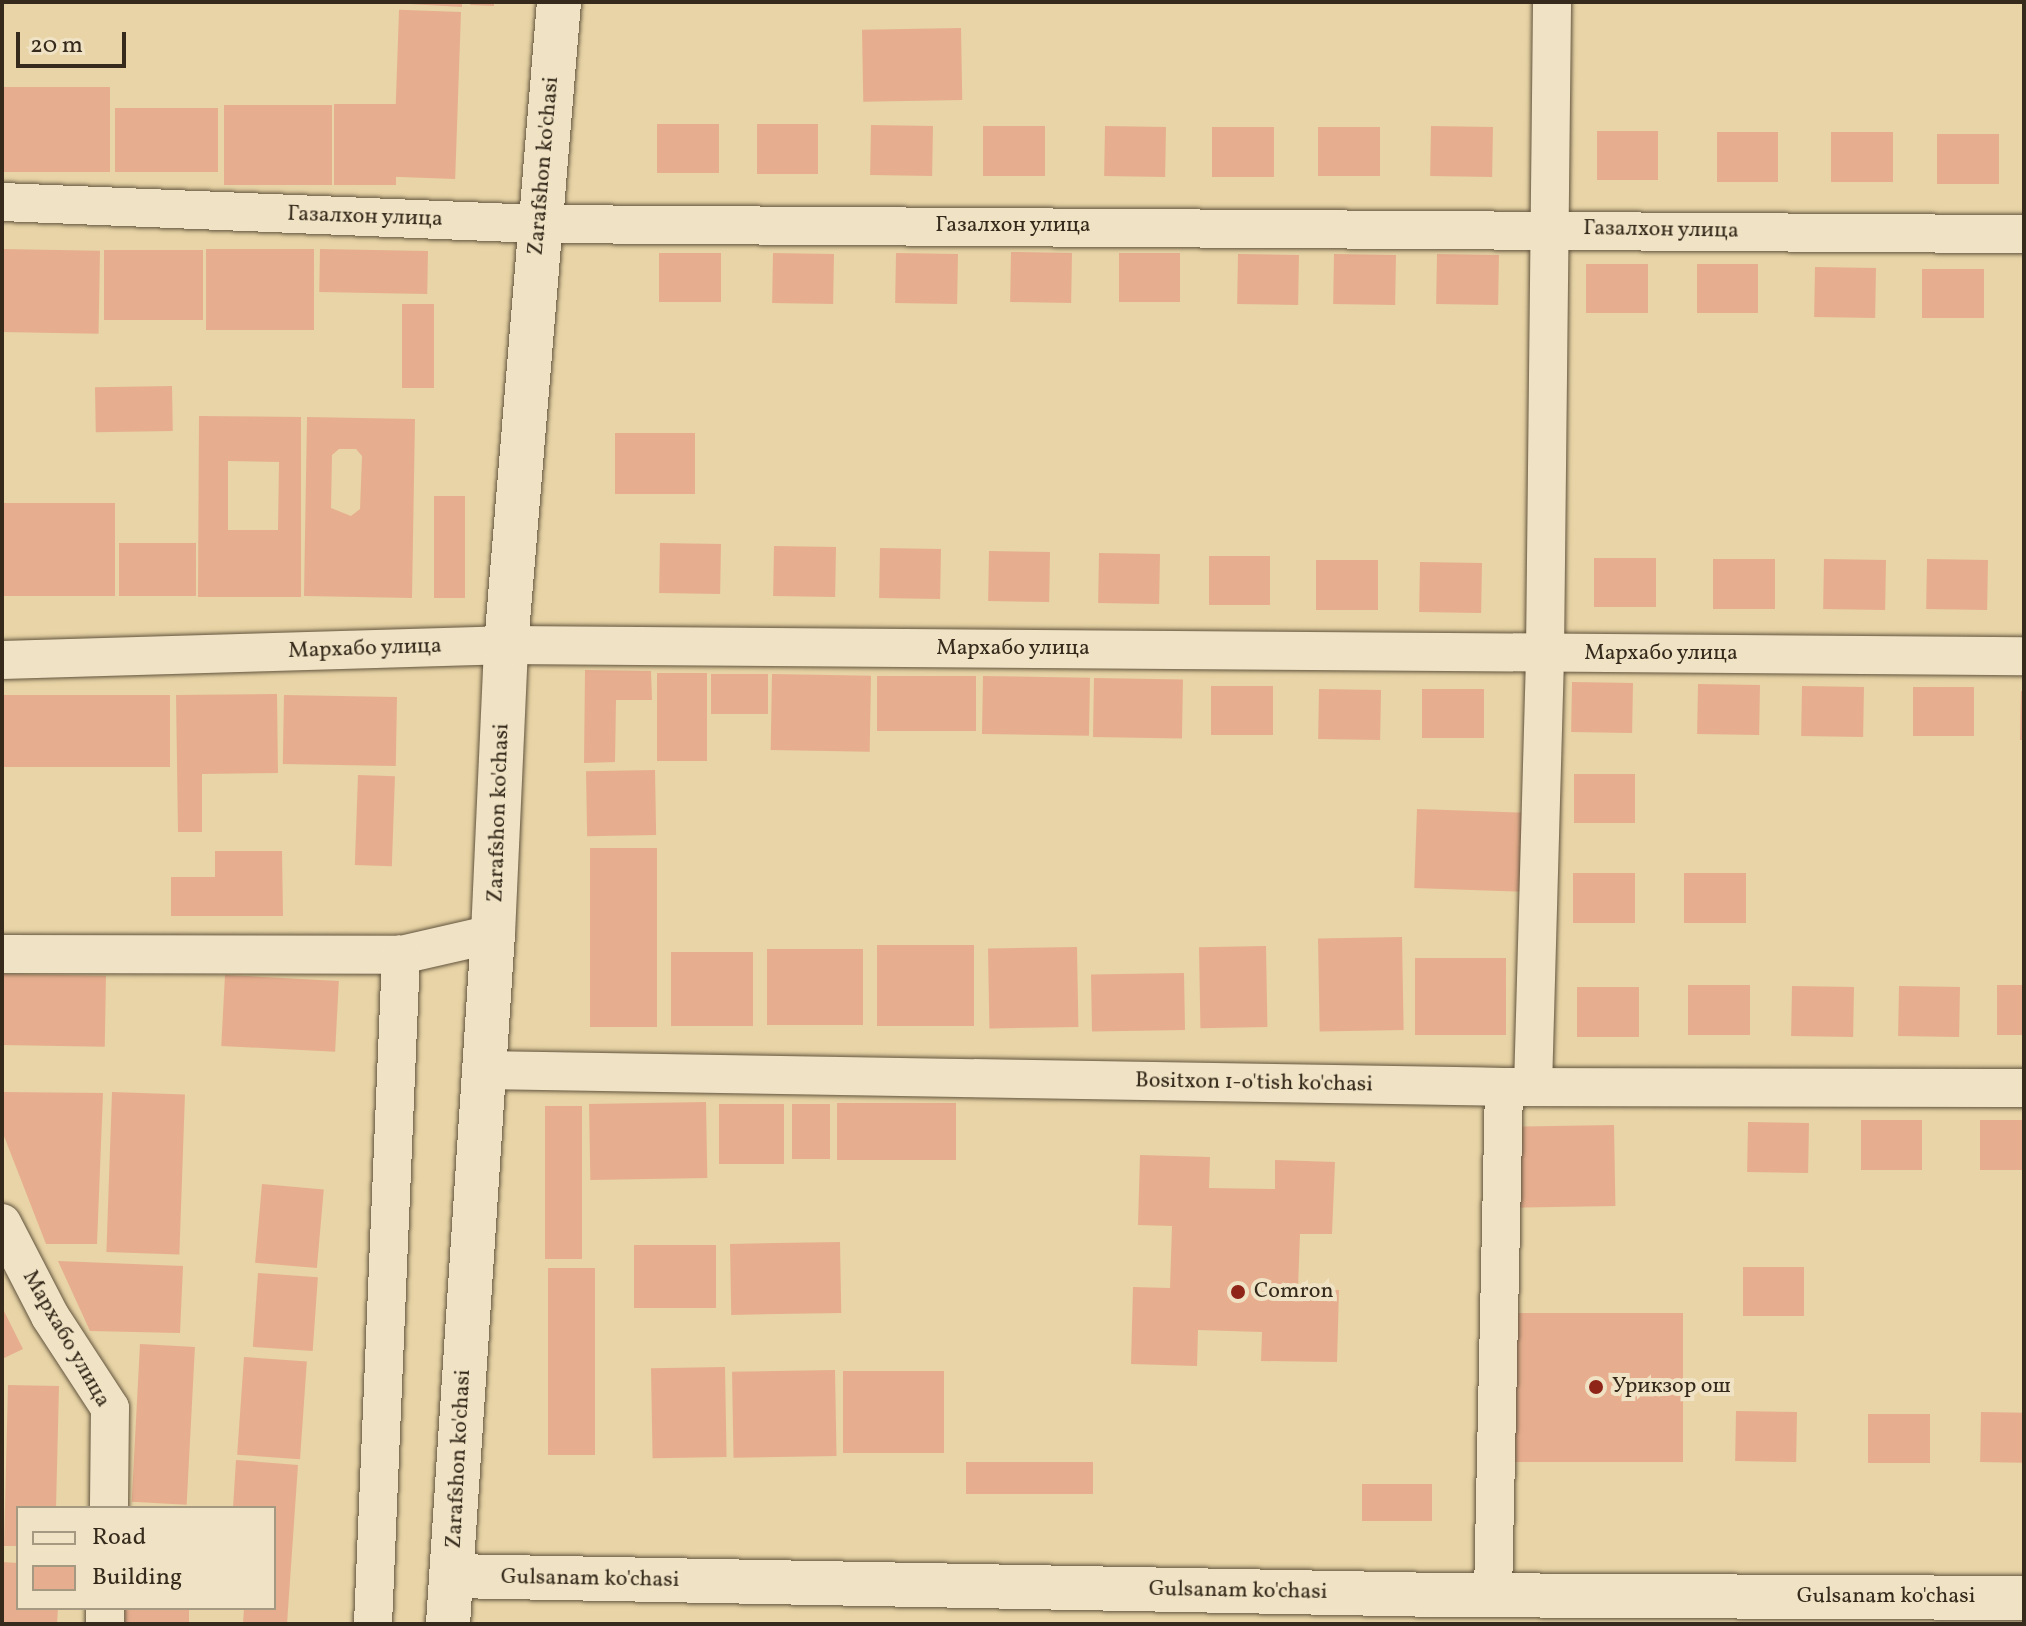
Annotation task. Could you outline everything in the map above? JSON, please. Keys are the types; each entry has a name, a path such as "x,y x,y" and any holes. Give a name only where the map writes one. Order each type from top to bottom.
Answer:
{"street":[{"name":"Zarafshon ko'chasi","path":"448,1624 493,934 506,645 538,224 559,2"},
{"path":"1493,1595 1518,1087 1545,653 1552,2"},
{"name":"Газалхон улица","path":"2,202 538,224 1550,228 2024,234"},
{"name":"Мархабо улица","path":"2,660 506,645 2024,656"},
{"path":"2,954 401,955 493,934"},
{"path":"373,1624 401,955"},
{"name":"Bositxon 1-o'tish ko'chasi","path":"483,1070 1518,1087 2024,1088"},
{"name":"Мархабо улица","path":"2,1223 50,1316 110,1408 109,1506"},
{"name":"Gulsanam ko'chasi","path":"452,1576 1438,1610 1493,1595 2024,1598"}],"building":[{"path":"374,2 462,2 462,7"},
{"path":"471,2 494,2 494,6 470,5"},
{"path":"399,10 461,12 455,179 393,177"},
{"path":"961,28 962,100 863,102 862,30"},
{"path":"2,87 110,87 110,172 2,172"},
{"path":"334,104 396,104 396,185 334,185"},
{"path":"224,105 332,105 332,185 224,185"},
{"path":"115,108 218,108 218,172 115,172"},
{"path":"657,124 719,124 719,173 657,173"},
{"path":"757,124 818,124 818,174 757,174"},
{"path":"871,125 933,126 932,176 870,175"},
{"path":"983,126 1045,126 1045,176 983,176"},
{"path":"1105,126 1166,127 1165,177 1104,176"},
{"path":"1431,126 1493,127 1492,177 1430,176"},
{"path":"1212,127 1274,127 1274,177 1212,177"},
{"path":"1318,127 1380,127 1380,176 1318,176"},
{"path":"1597,131 1658,131 1658,180 1597,180"},
{"path":"1717,132 1778,132 1778,182 1717,182"},
{"path":"1831,132 1893,132 1893,182 1831,182"},
{"path":"1937,134 1999,134 1999,184 1937,184"},
{"path":"2,249 100,251 99,334 2,332"},
{"path":"206,249 314,249 314,330 206,330"},
{"path":"320,249 428,251 427,294 319,292"},
{"path":"104,250 203,250 203,320 104,320"},
{"path":"1011,252 1072,253 1071,303 1010,302"},
{"path":"659,253 721,253 721,302 659,302"},
{"path":"773,253 834,254 833,304 772,303"},
{"path":"896,253 958,254 957,304 895,303"},
{"path":"1119,253 1180,253 1180,302 1119,302"},
{"path":"1238,254 1299,255 1298,305 1237,304"},
{"path":"1334,254 1396,255 1395,305 1333,304"},
{"path":"1437,254 1499,255 1498,305 1436,304"},
{"path":"1586,264 1648,264 1648,313 1586,313"},
{"path":"1697,264 1758,264 1758,313 1697,313"},
{"path":"1815,267 1876,268 1875,318 1814,317"},
{"path":"1922,269 1984,269 1984,318 1922,318"},
{"path":"402,304 434,304 434,388 402,388"},
{"path":"172,386 173,431 96,432 95,387"},
{"path":"199,416 301,417 301,597 198,597","holes":["228,461 279,462 278,530 228,530"]},
{"path":"307,417 415,419 412,598 304,596","holes":["339,449 356,449 362,456 360,509 351,516 331,508 332,455"]},
{"path":"615,433 695,433 695,494 615,494"},
{"path":"434,496 465,496 465,598 434,598"},
{"path":"4,503 115,503 115,596 4,596"},
{"path":"119,543 196,543 196,596 119,596"},
{"path":"660,543 721,544 720,594 659,593"},
{"path":"774,546 836,547 835,597 773,596"},
{"path":"880,548 941,549 940,599 879,598"},
{"path":"989,551 1050,552 1049,602 988,601"},
{"path":"1099,553 1160,554 1159,604 1098,603"},
{"path":"1209,556 1270,556 1270,605 1209,605"},
{"path":"1594,558 1656,558 1656,607 1594,607"},
{"path":"1713,559 1775,559 1775,609 1713,609"},
{"path":"1824,559 1886,560 1885,610 1823,609"},
{"path":"1927,559 1988,560 1987,610 1926,609"},
{"path":"1316,560 1378,560 1378,610 1316,610"},
{"path":"1420,562 1482,563 1481,613 1419,612"},
{"path":"585,670 651,671 652,700 616,700 615,762 584,763"},
{"path":"657,673 707,673 707,761 657,761"},
{"path":"711,674 768,674 768,714 711,714"},
{"path":"772,674 871,676 870,752 771,750"},
{"path":"877,676 976,676 976,731 877,731"},
{"path":"983,676 1090,678 1089,736 982,734"},
{"path":"1094,678 1183,680 1182,739 1093,737"},
{"path":"1572,682 1633,683 1632,733 1571,732"},
{"path":"1698,684 1760,685 1759,735 1697,734"},
{"path":"1211,686 1273,686 1273,735 1211,735"},
{"path":"1802,686 1864,687 1863,737 1801,736"},
{"path":"1913,687 1974,687 1974,736 1913,736"},
{"path":"1319,689 1381,690 1380,740 1318,739"},
{"path":"1422,689 1484,689 1484,738 1422,738"},
{"path":"2021,691 2024,691 2024,740 2020,740"},
{"path":"277,694 278,773 202,774 202,832 178,832 176,695"},
{"path":"2,695 170,695 170,767 2,767"},
{"path":"284,695 397,697 396,766 283,764"},
{"path":"655,770 656,835 587,836 586,771"},
{"path":"1574,774 1635,774 1635,823 1574,823"},
{"path":"358,775 395,776 392,866 355,865"},
{"path":"1417,809 1525,813 1522,892 1414,888"},
{"path":"590,848 657,848 657,1027 590,1027"},
{"path":"215,851 282,851 283,916 171,916 171,877 215,877"},
{"path":"1573,873 1635,873 1635,923 1573,923"},
{"path":"1684,873 1746,873 1746,923 1684,923"},
{"path":"1402,937 1404,1030 1320,1031 1318,938"},
{"path":"877,945 974,945 974,1026 877,1026"},
{"path":"1266,946 1267,1027 1200,1028 1199,947"},
{"path":"1077,947 1078,1027 989,1029 988,949"},
{"path":"767,949 863,949 863,1025 767,1025"},
{"path":"671,952 753,952 753,1026 671,1026"},
{"path":"1415,958 1506,958 1506,1035 1415,1035"},
{"path":"1184,973 1185,1030 1092,1032 1091,975"},
{"path":"2,974 106,976 105,1047 2,1045"},
{"path":"225,975 339,981 335,1052 221,1046"},
{"path":"1688,985 1750,985 1750,1035 1688,1035"},
{"path":"1997,985 2024,985 2024,1035 1997,1035"},
{"path":"1792,986 1854,987 1853,1037 1791,1036"},
{"path":"1899,986 1960,987 1959,1037 1898,1036"},
{"path":"1577,987 1639,987 1639,1037 1577,1037"},
{"path":"2,1092 103,1093 97,1244 46,1244 2,1131"},
{"path":"112,1092 185,1095 179,1254 106,1252"},
{"path":"706,1102 707,1178 590,1180 589,1104"},
{"path":"837,1103 956,1103 956,1160 837,1160"},
{"path":"719,1104 784,1104 784,1164 719,1164"},
{"path":"792,1104 830,1104 830,1159 792,1159"},
{"path":"545,1106 582,1106 582,1259 545,1259"},
{"path":"1861,1120 1922,1120 1922,1170 1861,1170"},
{"path":"1980,1120 2024,1120 2024,1170 1980,1170"},
{"path":"1748,1122 1809,1123 1808,1173 1747,1172"},
{"path":"1614,1125 1615,1206 1518,1208 1517,1127"},
{"path":"1140,1155 1210,1157 1209,1188 1275,1189 1275,1160 1335,1162 1332,1234 1300,1234 1298,1289 1339,1290 1337,1362 1261,1361 1262,1332 1198,1330 1197,1366 1131,1364 1133,1287 1170,1288 1172,1226 1138,1225"},
{"path":"262,1184 324,1189 317,1268 255,1263"},
{"path":"840,1242 841,1313 731,1315 730,1244"},
{"path":"634,1245 716,1245 716,1308 634,1308"},
{"path":"58,1261 183,1266 180,1333 90,1331"},
{"path":"1743,1267 1804,1267 1804,1316 1743,1316"},
{"path":"548,1268 595,1268 595,1455 548,1455"},
{"path":"258,1273 318,1277 313,1351 253,1347"},
{"path":"2,1307 23,1349 2,1359"},
{"name":"Урикзор ош","path":"1511,1313 1683,1313 1683,1462 1511,1462"},
{"path":"140,1344 195,1347 187,1505 132,1502"},
{"path":"244,1357 307,1361 300,1459 237,1455"},
{"path":"725,1367 727,1457 653,1458 651,1368"},
{"path":"835,1370 837,1456 734,1458 732,1372"},
{"path":"843,1371 944,1371 944,1453 843,1453"},
{"path":"8,1385 59,1386 56,1506 16,1506 16,1546 4,1546"},
{"path":"1736,1411 1797,1412 1796,1462 1735,1461"},
{"path":"1981,1412 2024,1413 2023,1463 1980,1462"},
{"path":"1868,1414 1930,1414 1930,1463 1868,1463"},
{"path":"236,1460 298,1465 287,1624 243,1624 244,1610 276,1610 276,1506 233,1506"},
{"path":"966,1462 1093,1462 1093,1494 966,1494"},
{"path":"1362,1484 1432,1484 1432,1521 1362,1521"},
{"path":"2,1562 16,1563 16,1610 58,1610 57,1624 2,1624"},
{"path":"125,1610 189,1610 189,1624 125,1624"}],"place":[{"name":"Сomron","path":"1238,1292"},
{"name":"Урикзор ош","path":"1596,1387"}]}
